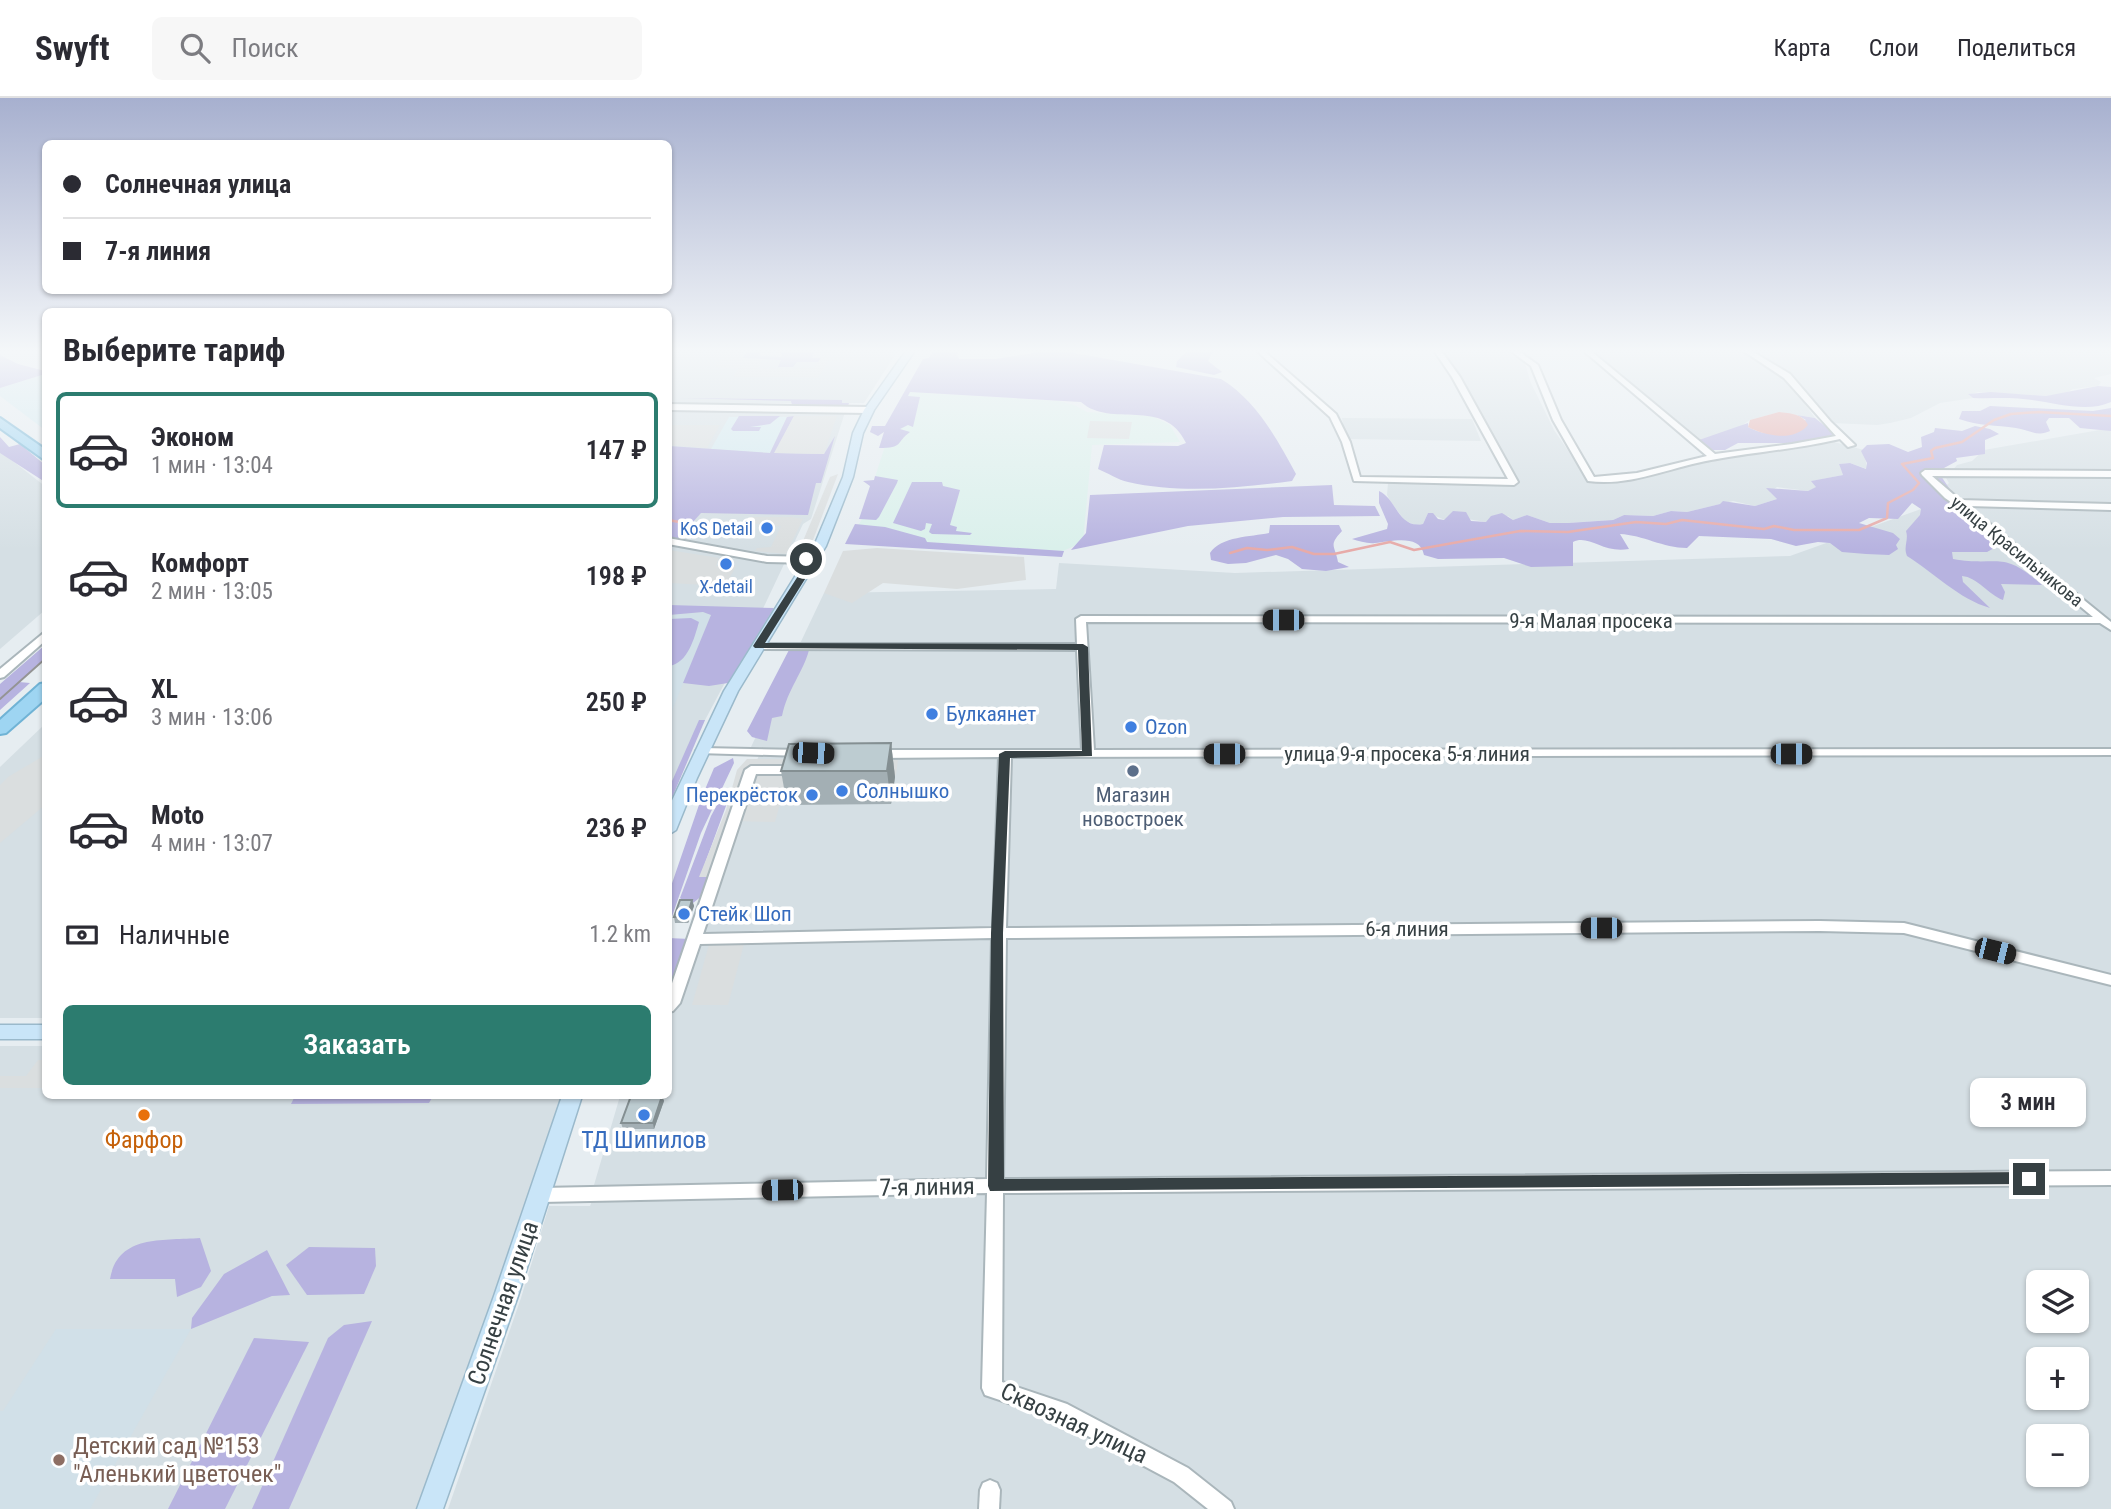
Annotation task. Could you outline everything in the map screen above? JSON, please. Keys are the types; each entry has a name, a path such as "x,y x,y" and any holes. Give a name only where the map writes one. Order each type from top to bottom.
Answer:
{"main road":[{"path":"9,418 42,442"},
{"path":"672,821 731,691 813,560 848,477 858,433 865,418"},
{"path":"3,427 42,454"},
{"path":"0,729 42,692"},
{"path":"0,1032 42,1032"},
{"name":"Солнечная улица","path":"430,1509 541,1195 571,1099"}],"street":[{"path":"1334,418 1346,442 1357,479 1514,482 1479,418"},
{"path":"1556,418 1591,479 1624,477 1713,457 1816,443 1840,437"},
{"path":"1666,418 1713,457"},
{"path":"1823,418 1851,445"},
{"path":"1925,473 2111,474"},
{"name":"улица Красильникова","path":"1925,473 1937,486 2107,623"},
{"path":"1960,503 2111,507"},
{"path":"672,542 767,559 813,560"},
{"name":"9-я Малая просека","path":"1083,647 1081,620 2107,623"},
{"path":"0,675 42,638"},
{"path":"758,646 1083,647 1088,754"},
{"path":"672,1004 751,770 812,761 702,751"},
{"name":"улица 9-я просека 5-я линия","path":"867,754 2111,752"},
{"path":"892,770 894,754"},
{"name":"Сквозная улица","path":"1005,754 997,933 992,1388 1060,1411 1181,1475 1224,1509"},
{"name":"6-я линия","path":"696,939 997,933 1820,926 1904,928 2111,980"},
{"name":"7-я линия","path":"541,1195 996,1186 2111,1178"}],"shaded area":[{"path":"29,418 42,418 42,428"},
{"path":"672,418 843,418 811,519 803,524 752,632 681,765 672,790"},
{"path":"729,418 787,418 770,453 711,449"},
{"path":"738,418 778,418 770,424 750,427 761,427 759,431 731,429"},
{"path":"787,418 793,418 775,453 824,454 835,436 821,483 816,483 808,515 701,513 677,540 672,539 672,446 770,453"},
{"path":"793,418 836,418 824,454 774,453"},
{"path":"890,418 915,418 913,427 908,425 900,429 910,432 896,446 879,448 884,432 878,436 870,432 872,426 885,426"},
{"path":"895,418 1156,418 1170,425 1180,442 1092,445 1083,542 1063,551 849,537 861,521"},
{"path":"1156,418 1261,418 1296,474 1292,481 1189,489 1124,481 1098,469 1104,445 1178,446 1186,443 1176,429"},
{"path":"1342,418 1472,419 1481,441 1348,439 1345,437"},
{"path":"1483,418 1548,418 1586,477 1633,473 1713,456 1834,442 1864,450 1867,469 1850,463 1839,464 1843,475 1812,481 1817,487 1808,491 1777,487 1770,492 1777,499 1755,506 1733,501 1687,512 1671,511 1653,516 1624,515 1613,520 1568,523 1550,523 1527,515 1513,520 1508,516 1486,522 1449,516 1445,520 1428,513 1423,524 1416,525 1405,521 1387,495 1388,483 1518,483 1506,466"},
{"path":"1664,418 1758,418 1738,428 1696,441 1690,440"},
{"path":"1802,418 1815,418 1835,434 1801,443 1738,443 1725,450 1713,450 1696,441 1748,423 1748,427 1757,431 1771,433 1806,420"},
{"path":"1802,418 1808,425 1795,434 1780,436 1748,427 1750,420"},
{"path":"1828,418 1911,418 1877,425 1832,423"},
{"path":"1959,418 2111,418 2111,431 2080,428 2069,418 2049,418 2046,422 2050,431 2041,433"},
{"path":"1090,421 1132,422 1129,439 1087,438"},
{"path":"672,425 720,425 707,448 672,445"},
{"path":"1975,426 1999,434 1985,440 1985,454 1956,458 1957,461 1944,468 1941,476 1953,494 1979,513 2007,548 1996,547 1987,552 1952,552 1953,559 2008,563 2029,574 2042,585 2001,584 2005,592 2003,600 1973,579 1962,576 1963,582 1990,608 1957,592 1907,556 1906,531 1920,515 1921,509 1912,503 1898,519 1869,518 1859,523 1893,533 1900,539 1896,545 1898,549 1889,555 1842,552 1830,543 1796,546 1771,539 1699,536 1687,548 1620,534 1629,549 1612,549 1579,540 1573,542 1573,566 1531,567 1504,558 1438,559 1424,555 1421,548 1411,541 1372,543 1352,539 1387,529 1388,524 1379,503 1379,491 1390,500 1403,518 1415,524 1423,524 1428,513 1444,520 1453,511 1466,512 1471,521 1486,522 1491,516 1502,513 1513,520 1527,515 1550,523 1568,523 1613,520 1624,515 1653,516 1671,511 1687,512 1723,501 1755,506 1777,499 1766,488 1808,491 1816,487 1811,481 1843,475 1839,464 1850,463 1866,469 1867,463 1861,451 1867,445 1889,444 1908,452 1922,447 1921,437 1934,432 1935,428 1962,431"},
{"path":"2111,428 2111,1509 448,1509 521,1298 549,1206 590,1206 598,1185 594,1185 619,1099 672,1099 672,988 762,747 751,747 824,593 1056,589 1059,563 1235,573 1790,556 1921,509 1949,483 1946,478 1957,465 1972,461 1984,450"},
{"path":"0,437 9,447 20,444 42,462 42,480 0,453"},
{"path":"0,451 42,484 42,613 0,649"},
{"path":"838,474 810,548 800,548 830,477"},
{"path":"875,476 898,480 876,520 859,519 870,486 863,481 874,480"},
{"path":"912,482 942,482 943,486 960,490 950,525 957,527 956,531 972,533 932,534 929,532 932,524 926,523 925,529 921,531 893,523"},
{"path":"1332,485 1334,505 1375,506 1380,516 1283,517 1188,526 1071,550 1086,533 1090,495"},
{"path":"750,517 803,519 786,554 755,551 757,548 771,547 781,526 747,523"},
{"path":"855,524 885,527 925,538 927,542 1064,551 1062,557 845,544"},
{"path":"1270,525 1339,525 1342,531 1335,540 1334,549 1338,562 1349,567 1326,571 1302,569 1288,559 1276,555 1246,563 1228,564 1211,560 1210,553 1221,543 1269,533"},
{"path":"877,548 1024,557 1026,580 957,589 883,583 852,603 824,593 843,551"},
{"path":"672,550 719,558 716,566 736,566 725,586 672,583"},
{"path":"672,605 774,608 728,683 709,686 683,683 711,615 703,612 672,615"},
{"path":"703,612 711,615 672,711 672,615"},
{"path":"691,618 699,622 686,655 672,665 672,619"},
{"path":"42,648 42,661 19,682 30,683 0,710 0,684"},
{"path":"790,648 809,650 782,716 772,718 767,741 752,737 747,731"},
{"path":"699,720 705,720 672,798 672,781"},
{"path":"42,727 42,1018 0,1018 0,767"},
{"path":"42,757 42,808 0,843 0,785 8,777"},
{"path":"733,758 734,763 701,833 672,916 672,883 714,768"},
{"path":"747,759 898,760 896,775 788,775 775,822 728,821 712,877 699,877 726,810 737,770"},
{"path":"723,794 730,795 700,877 709,877 703,895 693,903 684,902 680,898 711,816"},
{"path":"672,938 690,939 672,986"},
{"path":"745,940 728,1005 692,1005 710,941"},
{"path":"0,1046 42,1046 42,1099 571,1099 430,1509 0,1509"},
{"path":"38,1060 42,1060 42,1088 0,1088 0,1076 26,1076"},
{"path":"294,1099 431,1099 429,1103 291,1104"},
{"path":"200,1238 211,1271 201,1287 177,1297 175,1279 110,1279 115,1264 122,1254 132,1247 157,1240"},
{"path":"309,1247 375,1248 376,1266 364,1294 307,1295 286,1265"},
{"path":"267,1250 290,1295 272,1296 191,1329 192,1318 224,1274"},
{"path":"372,1321 289,1509 252,1509 328,1338 344,1325"},
{"name":"Детский сад №153 \"Аленький цветочек\"","path":"56,1329 191,1329 90,1509 0,1509 0,1411 3,1411"},
{"path":"254,1338 309,1342 225,1509 168,1509"}],"building":[{"path":"891,743 887,771 781,771 789,744"},
{"path":"680,900 692,900 687,917 674,917"},
{"name":"ТД Шипилов","path":"630,1099 661,1099 653,1123 621,1123"}],"waterway":[{"path":"1230,553 1247,548 1267,550 1292,547 1314,554 1334,554 1390,542 1414,550 1520,531 1568,532 1636,522 1666,524 1682,520 1764,529 1774,526 1794,530 1859,530 1887,518 1888,503 1913,490 1919,483 1902,464 1933,458 1931,451 1935,448 1962,442 2000,418"},
{"path":"672,521 696,525"}],"tram line":[{"path":"0,699 42,662"}],"place":[{"name":"KoS Detail","path":"767,528"},
{"name":"X-detail","path":"726,564"},
{"name":"Булкаянет","path":"932,714"},
{"name":"Ozon","path":"1131,727"},
{"name":"Магазин новостроек","path":"1133,771"},
{"name":"Солнышко","path":"842,791"},
{"name":"Перекрёсток","path":"812,795"},
{"name":"Стейк Шоп","path":"684,914"},
{"name":"Фарфор","path":"144,1115"},
{"name":"ТД Шипилов","path":"644,1115"},
{"name":"Детский сад №153 \"Аленький цветочек\"","path":"59,1460"}],"route":[{"path":"806,559 813,560 758,646 1083,647 1088,754 1005,754 997,933 996,1186 1319,1186 2029,1179"}]}
